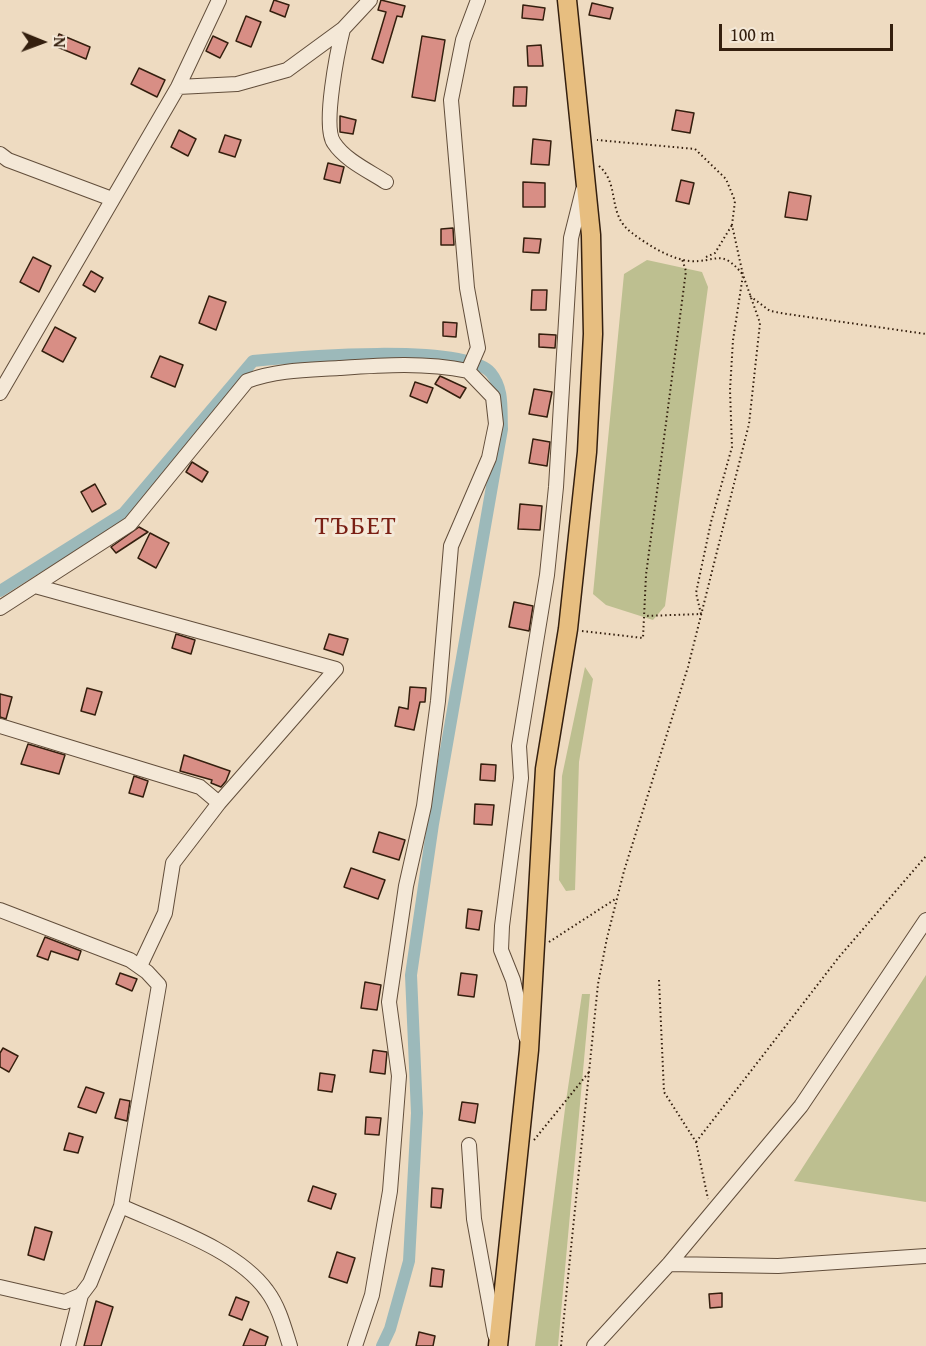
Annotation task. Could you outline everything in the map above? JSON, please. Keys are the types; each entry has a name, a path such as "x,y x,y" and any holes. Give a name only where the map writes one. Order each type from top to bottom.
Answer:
{"main road":[{"path":"498,1346 529,1050 545,769 568,629 587,452 593,334 591,235 567,0"}],"street":[{"path":"0,393 178,87 219,0"},
{"path":"178,87 237,84 287,70 343,29 370,0"},
{"path":"468,371 477,348 467,288 452,100 463,40 478,0"},
{"path":"343,29 334,69 331,104 332,141 342,153 386,182"},
{"path":"0,154 8,160 112,199"},
{"path":"529,1050 513,980 501,950 502,926 520,777 519,746 547,575 556,488 571,238 586,176"},
{"path":"0,608 130,524 247,381 271,373 402,364 441,365 468,371 493,397 496,424 489,458 451,546 438,701 424,806 406,886 389,1002 399,1076 390,1191 372,1295 355,1346"},
{"path":"35,586 336,669 219,803 173,863 165,913 140,966"},
{"path":"0,726 200,787 219,803"},
{"path":"0,910 92,943 140,966 159,985 121,1206 90,1283 81,1295 68,1346"},
{"path":"594,1346 669,1264 801,1106 926,920"},
{"path":"469,1145 474,1219 498,1346"},
{"path":"121,1206 222,1253 249,1271 271,1299 290,1346"},
{"path":"669,1264 778,1266 926,1256"},
{"path":"0,1287 64,1302 81,1295"}],"path":[{"path":"561,1346 598,984 617,898 670,729 702,615 749,424 760,323 743,275 732,225 735,201 726,179 695,148 583,145"},
{"path":"583,145 607,173 620,222 631,233 660,251 692,261 706,257 715,253 732,225"},
{"path":"702,615 696,593 700,570 732,447 730,390 733,340 743,275 734,264 722,258 706,257"},
{"path":"568,629 643,638 646,574 686,271 682,259"},
{"path":"750,296 770,311 787,315 926,334"},
{"path":"645,616 702,615"},
{"path":"696,1142 839,957 926,856"},
{"path":"534,952 617,898"},
{"path":"658,980 664,1092 696,1142 711,1214"},
{"path":"532,1143 590,1071"}],"green space":[{"path":"647,260 702,272 708,287 665,606 653,620 606,605 593,594 624,274"},
{"path":"585,667 593,679 579,762 575,890 566,891 559,880 562,776"},
{"path":"926,975 926,1202 794,1181"},
{"path":"582,994 590,994 558,1346 535,1346 566,1101"}],"building":[{"path":"274,0 289,5 285,17 270,11"},
{"path":"381,0 405,6 402,17 397,16 383,63 372,59 386,12 378,10"},
{"path":"592,3 613,8 610,19 589,15"},
{"path":"523,5 545,8 543,20 522,18"},
{"path":"246,16 261,22 251,47 236,41"},
{"path":"59,34 90,47 86,59 55,46"},
{"path":"213,36 228,43 220,58 206,51"},
{"path":"422,36 445,40 435,101 412,97"},
{"path":"541,45 543,66 528,66 527,46"},
{"path":"139,68 165,80 157,97 131,84"},
{"path":"514,87 527,87 526,106 513,106"},
{"path":"676,110 694,113 690,133 672,130"},
{"path":"340,116 356,120 353,134 340,132"},
{"path":"179,130 196,139 188,156 171,147"},
{"path":"225,135 241,140 235,157 219,152"},
{"path":"533,139 551,141 549,165 531,164"},
{"path":"328,163 344,167 340,183 324,179"},
{"path":"681,180 694,183 689,204 676,201"},
{"path":"523,182 545,183 545,207 523,207"},
{"path":"789,192 811,196 807,220 785,217"},
{"path":"453,228 454,245 441,245 441,229"},
{"path":"524,238 541,239 539,253 523,252"},
{"path":"33,257 51,266 39,292 20,282"},
{"path":"91,271 103,278 95,292 83,285"},
{"path":"532,290 547,290 546,310 531,310"},
{"path":"209,296 226,302 216,330 199,323"},
{"path":"443,322 457,323 456,337 443,336"},
{"path":"55,327 76,338 63,362 42,351"},
{"path":"539,334 556,335 555,348 539,347"},
{"path":"160,356 183,365 175,387 151,377"},
{"path":"440,376 466,388 460,398 435,384"},
{"path":"415,382 433,388 427,403 410,396"},
{"path":"534,389 552,392 547,417 529,414"},
{"path":"533,439 550,442 547,466 529,463"},
{"path":"192,462 208,472 202,482 186,472"},
{"path":"95,484 106,504 92,512 81,492"},
{"path":"520,504 542,506 540,530 518,529"},
{"path":"139,527 148,532 116,553 111,547"},
{"path":"150,533 169,543 156,568 138,558"},
{"path":"514,602 533,606 529,631 509,627"},
{"path":"176,634 195,640 191,654 172,648"},
{"path":"329,634 348,639 343,655 324,649"},
{"path":"410,687 426,688 425,702 420,702 414,730 395,726 399,707 408,709"},
{"path":"87,688 102,692 95,715 81,711"},
{"path":"0,694 12,697 6,719 0,717"},
{"path":"28,744 65,755 59,774 21,764"},
{"path":"184,755 230,771 226,781 221,787 211,783 212,780 180,771"},
{"path":"481,764 496,765 495,781 480,780"},
{"path":"134,776 148,781 143,797 129,793"},
{"path":"475,804 494,805 492,825 474,824"},
{"path":"379,832 405,840 399,860 373,852"},
{"path":"351,868 385,880 378,899 344,887"},
{"path":"468,909 482,911 479,930 466,928"},
{"path":"45,937 81,951 78,960 51,951 48,960 37,956"},
{"path":"120,973 137,979 132,991 116,984"},
{"path":"461,973 477,975 474,997 458,995"},
{"path":"365,982 381,985 377,1010 361,1008"},
{"path":"3,1048 18,1056 9,1072 0,1067 0,1053"},
{"path":"373,1050 387,1052 385,1074 370,1072"},
{"path":"320,1073 335,1075 332,1092 318,1090"},
{"path":"86,1087 104,1093 96,1113 78,1107"},
{"path":"120,1099 130,1101 127,1121 115,1118"},
{"path":"462,1102 478,1104 475,1123 459,1120"},
{"path":"366,1117 381,1118 379,1135 365,1134"},
{"path":"69,1133 83,1137 78,1153 64,1150"},
{"path":"313,1186 336,1194 331,1209 308,1201"},
{"path":"432,1188 443,1189 441,1208 431,1207"},
{"path":"35,1227 52,1232 44,1260 28,1255"},
{"path":"337,1252 355,1258 347,1283 329,1277"},
{"path":"432,1268 444,1270 442,1287 430,1286"},
{"path":"722,1293 722,1307 710,1308 709,1294"},
{"path":"236,1297 249,1302 242,1320 229,1315"},
{"path":"96,1301 113,1307 101,1346 84,1346"},
{"path":"250,1329 268,1337 265,1346 243,1346"},
{"path":"419,1332 435,1336 433,1346 416,1346"}],"waterway":[{"path":"0,591 124,513 253,361 378,354 449,357 475,363 491,373 495,379 501,400 502,429 433,824 411,975 417,1113 409,1261 390,1329 382,1346"}],"district":[{"name":"ТЪБЕТ","path":"356,527"}]}
